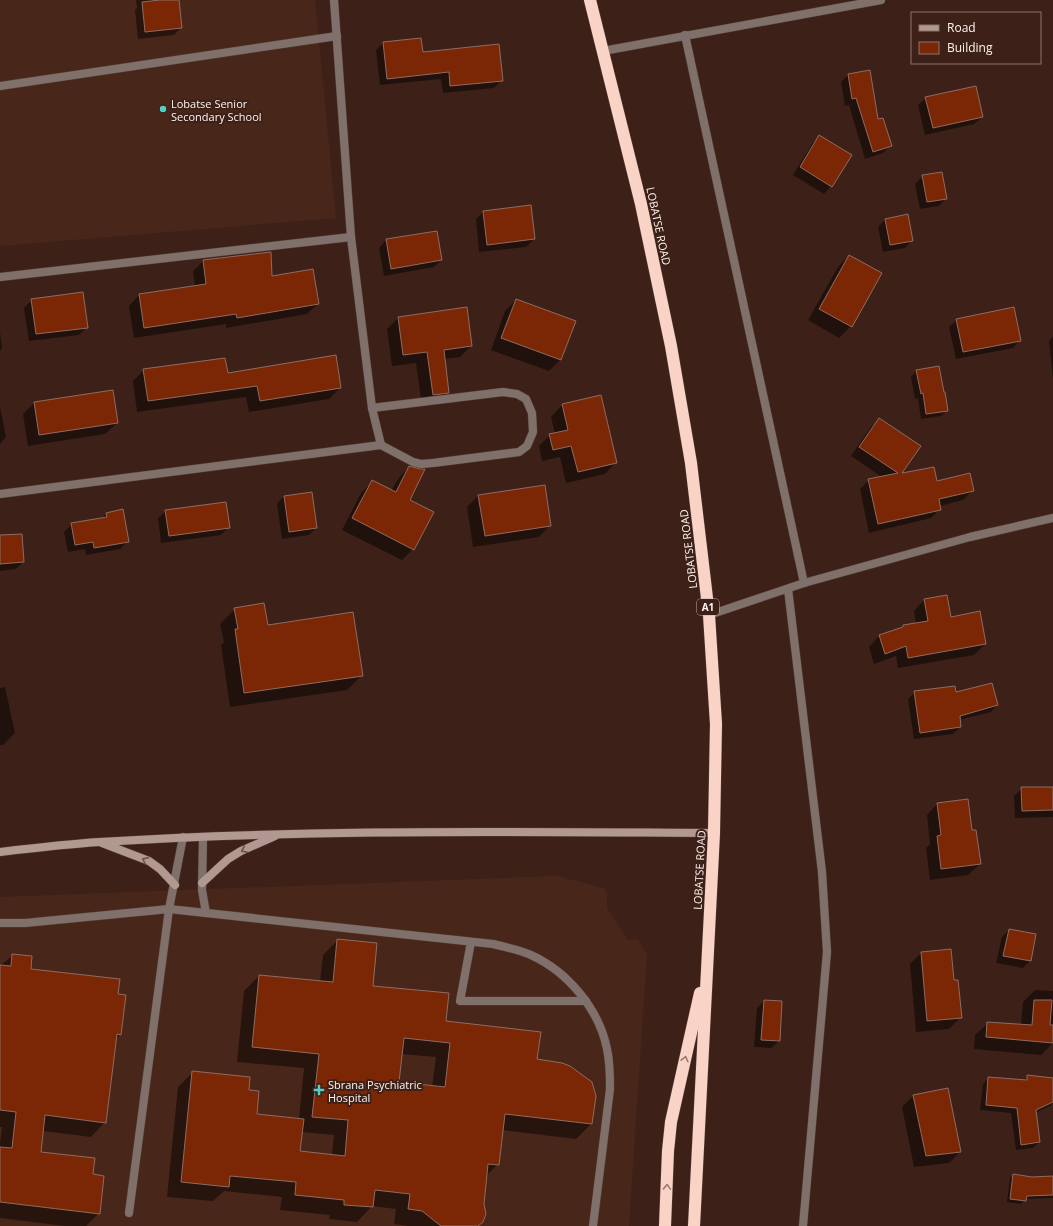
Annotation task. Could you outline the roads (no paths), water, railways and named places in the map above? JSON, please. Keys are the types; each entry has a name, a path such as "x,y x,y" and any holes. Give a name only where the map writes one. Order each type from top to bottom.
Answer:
{"highway":[{"name":"LOBATSE ROAD","path":"590,0 641,204 671,346 691,463 709,615 716,724 714,833 694,1226"},
{"path":"665,1226 668,1150 671,1122 708,959"}],"street":[{"path":"334,0 351,237 372,408 381,445"},
{"path":"603,51 881,0"},
{"path":"686,35 804,583"},
{"path":"0,86 337,36"},
{"path":"0,277 351,237"},
{"path":"0,494 381,445 413,462 420,464 519,452 527,446 533,432 532,413 526,399 517,394 503,392 372,408"},
{"path":"709,615 804,583 970,537 1053,518"},
{"path":"788,589 822,872 826,952 803,1226"},
{"path":"0,852 98,842 184,837 280,834 415,832 714,833"},
{"path":"202,883 228,859 280,834"},
{"path":"130,1213 170,909 184,837"},
{"path":"203,837 202,883 206,913"},
{"path":"98,842 149,862 160,869 175,884"},
{"path":"0,923 25,923 170,909 506,947 532,956 550,965 566,978 592,1009 601,1028 607,1048 610,1068 610,1089 593,1226"},
{"path":"471,942 460,1001 586,1001"}],"place":[{"name":"Lobatse Senior Secondary School","path":"163,109"},
{"name":"Sbrana Psychiatric Hospital","path":"319,1090"}]}
